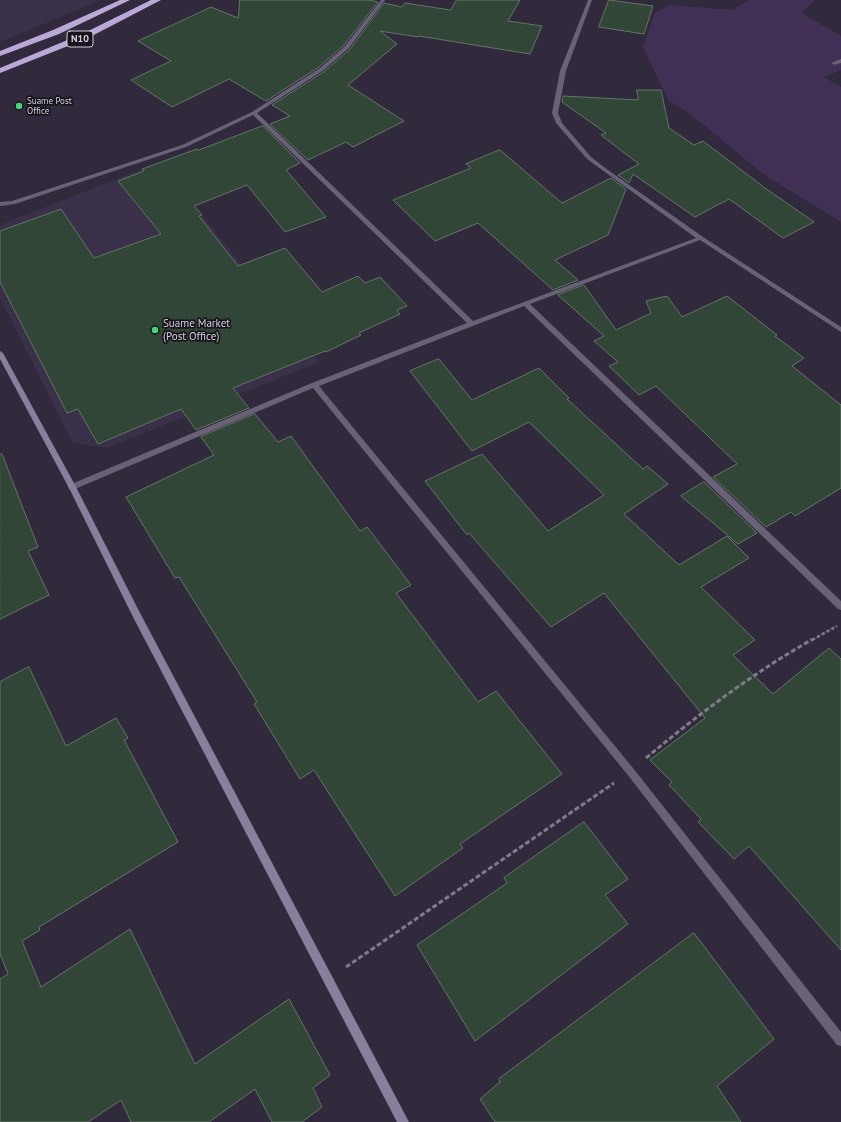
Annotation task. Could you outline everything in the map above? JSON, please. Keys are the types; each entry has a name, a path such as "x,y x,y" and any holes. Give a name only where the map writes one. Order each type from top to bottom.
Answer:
{"highway":[{"name":"N10","path":"0,54 56,32 126,0"},
{"name":"N10","path":"0,71 85,36 157,0"}],"street":[{"path":"0,204 13,203 184,146 254,113 322,69 347,47 383,0"},
{"path":"590,0 563,71 555,113 559,123 590,158 701,238 841,330"},
{"path":"834,63 841,61"},
{"path":"254,113 472,324"},
{"path":"72,487 314,385 525,303 701,238"},
{"path":"525,303 841,606"},
{"path":"0,354 72,487 136,614 403,1122"},
{"path":"314,385 630,771 841,1041"}],"path":[{"path":"328,980 630,771 697,716 750,677 789,652 841,624"}],"shaded area":[{"path":"0,0 101,0 0,42"},
{"path":"748,0 815,0 801,13 841,36 841,70 824,77 841,87 841,222 762,173 694,117 668,100 643,47 655,13 670,5 733,10"},
{"name":"Suame Market (Post Office)","path":"160,162 319,362 107,448 73,443 0,298 0,225"}],"building":[{"path":"240,0 369,0 378,2 344,45 319,67 266,101 229,79 172,107 131,80 171,61 138,41 211,7 238,18"},
{"path":"457,0 520,0 508,21 542,26 530,54 380,31 397,44 348,85 404,121 353,147 346,142 308,160 270,124 290,116 272,105 325,71 350,49 384,3 402,7 405,3 450,10"},
{"path":"609,0 653,6 644,34 599,27"},
{"path":"637,90 661,90 669,128 694,145 703,141 765,188 814,222 783,238 729,199 695,217 633,174 629,183 618,175 639,164 601,135 606,133 562,102 563,96 638,100"},
{"name":"Suame Market (Post Office)","path":"263,126 300,163 286,170 326,217 285,232 247,185 194,206 202,215 199,216 238,266 285,248 322,292 358,276 365,283 380,277 407,306 397,310 400,314 359,333 361,335 326,352 325,351 233,388 249,408 196,430 181,409 98,444 78,409 67,413 0,282 0,231 61,209 94,258 161,234 118,181 144,171 142,169"},
{"path":"500,150 562,203 611,178 626,189 608,235 555,260 578,280 553,290 478,223 435,241 393,200 471,168 466,164"},
{"path":"584,285 616,330 651,313 646,301 667,296 682,317 727,296 777,335 775,336 804,358 792,366 841,405 841,488 795,516 791,512 766,527 713,477 737,464 656,386 639,395 609,366 618,362 594,341 604,336 558,295"},
{"path":"439,359 472,400 539,368 569,398 567,399 643,469 647,466 668,484 624,514 679,565 727,536 749,558 701,587 755,640 733,655 773,694 829,648 841,659 841,950 749,846 734,859 698,822 701,819 669,785 672,782 650,760 705,718 604,593 551,627 469,533 467,535 425,481 482,454 548,531 604,495 529,422 472,451 410,371"},
{"path":"255,414 278,442 291,436 360,531 367,527 411,585 396,593 478,702 496,691 562,774 460,844 463,848 395,896 314,770 300,779 254,704 257,702 179,577 175,578 126,497 214,455 201,437"},
{"path":"0,454 2,454 38,547 28,551 49,595 0,619"},
{"path":"704,482 757,533 738,544 681,496"},
{"path":"29,667 66,746 116,718 128,738 124,740 178,842 39,927 40,930 22,941 41,987 130,929 195,1064 289,999 330,1075 313,1088 322,1107 302,1122 272,1122 255,1089 209,1122 131,1122 121,1100 88,1122 0,1122 0,979 8,974 0,954 0,682"},
{"path":"584,822 628,879 605,895 628,924 475,1041 417,945 507,883 504,878"},
{"path":"694,933 774,1039 717,1086 741,1122 495,1122 480,1099 500,1082 499,1079"}],"place":[{"name":"Suame Post Office","path":"19,106"},
{"name":"Suame Market (Post Office)","path":"155,330"}]}
